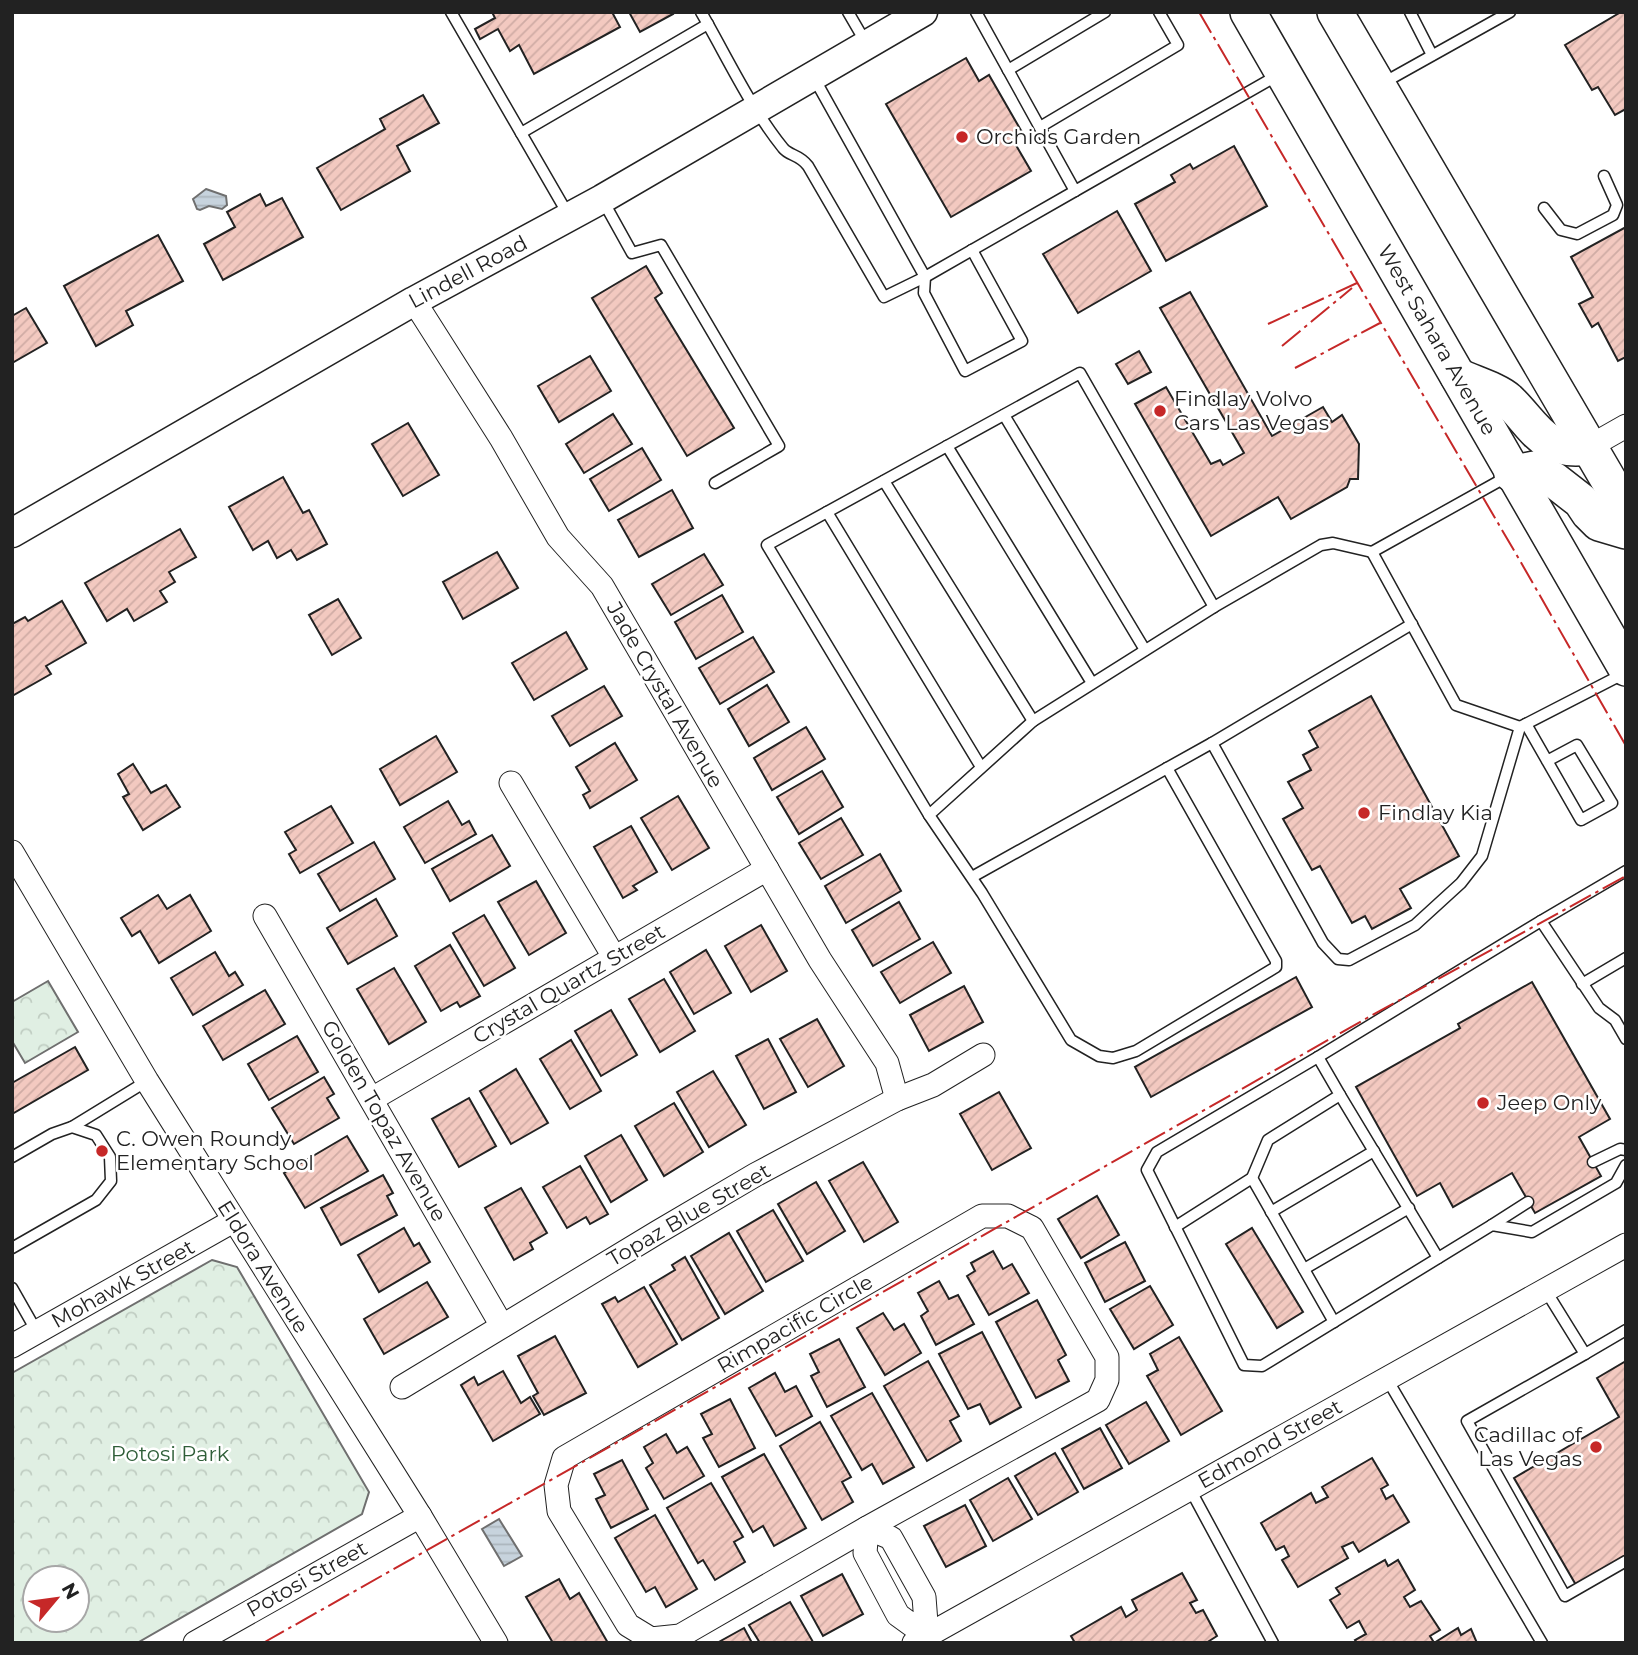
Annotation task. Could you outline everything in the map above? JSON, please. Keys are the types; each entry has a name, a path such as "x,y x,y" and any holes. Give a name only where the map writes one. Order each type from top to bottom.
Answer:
{"main road":[{"name":"West Sahara Avenue","path":"1248,12 1626,670"},
{"path":"1335,12 1626,510"},
{"path":"1458,376 1507,400 1530,428 1546,440 1569,450 1589,447"},
{"path":"1512,474 1534,469 1554,480 1581,501 1599,523 1626,531"}],"street":[{"name":"Lindell Road","path":"12,533 414,301 570,218 923,12"},
{"name":"Jade Crystal Avenue","path":"414,301 501,438 558,537 602,586 820,960 887,1063 897,1100"},
{"path":"1589,447 1626,426"},
{"path":"511,783 614,957"},
{"name":"Eldora Avenue","path":"12,852 147,1081 420,1516 496,1643"},
{"name":"Crystal Quartz Street","path":"372,1099 767,869"},
{"name":"Golden Topaz Avenue","path":"265,916 502,1326"},
{"name":"Topaz Blue Street","path":"402,1387 755,1175 897,1100 933,1085 983,1055"},
{"name":"Rimpacific Circle","path":"982,1216 1008,1216 1032,1228 1107,1357 1107,1380 1098,1400 867,1528 680,1636 651,1639 628,1625 559,1511 556,1485 564,1458 982,1216"},
{"name":"Mohawk Street","path":"12,1346 233,1221"},
{"name":"Edmond Street","path":"920,1639 1626,1245"},
{"name":"Potosi Street","path":"195,1643 420,1516"},
{"path":"867,1528 891,1538 924,1597 920,1639"}],"lane":[{"path":"451,12 570,218"},
{"path":"701,12 784,150 798,155 808,166 884,297 925,277 1284,72"},
{"path":"848,12 867,45"},
{"path":"976,12 1075,191"},
{"path":"1008,70 1105,12"},
{"path":"1040,127 1178,46 1159,12"},
{"path":"1410,12 1432,55"},
{"path":"1377,86 1510,12"},
{"path":"521,133 708,24"},
{"path":"813,76 925,277 924,293 965,371 1022,341 972,250"},
{"path":"1544,208 1561,230 1577,234 1599,224 1613,215 1617,205 1604,176"},
{"path":"602,199 632,253 661,245 779,446 715,483"},
{"path":"1167,768 1276,961 1276,967 1136,1051 1113,1058 1099,1056 1071,1040 972,877 929,814 767,545 1080,373 1214,607"},
{"path":"1004,415 1145,650"},
{"path":"947,446 1092,683"},
{"path":"929,814 1033,721 1214,607 1321,545 1333,543 1373,552 1512,474"},
{"path":"884,481 1033,721"},
{"path":"827,513 981,767"},
{"path":"1373,552 1456,705 1523,726 1581,820 1612,803 1577,745 1547,761"},
{"path":"972,877 1212,743 1412,624"},
{"path":"1212,743 1323,943 1338,959 1349,960 1415,925 1461,883 1482,856 1523,726 1626,670"},
{"path":"1528,1202 1262,1366 1244,1365 1147,1170 1157,1152 1318,1058 1626,871"},
{"path":"1541,921 1599,1008 1615,1020 1626,1039"},
{"path":"1582,984 1626,958"},
{"path":"1615,1020 1626,1014"},
{"path":"1318,1058 1438,1258"},
{"path":"12,1157 52,1134 72,1127 147,1081"},
{"path":"1175,1227 1252,1178 1268,1140 1340,1095"},
{"path":"12,1248 96,1200 111,1181 110,1157 96,1135 72,1127"},
{"path":"1593,1162 1620,1149 1626,1150"},
{"path":"1271,1213 1374,1151"},
{"path":"1492,1225 1532,1232 1616,1183 1626,1165"},
{"path":"1252,1178 1334,1322"},
{"path":"1304,1269 1409,1208"},
{"path":"12,1288 37,1332"},
{"path":"1546,1291 1585,1354"},
{"path":"1626,1330 1467,1422 1565,1596 1626,1562"},
{"path":"1387,1379 1542,1643"},
{"path":"1190,1489 1273,1643"}],"green space":[{"path":"48,981 78,1032 25,1063 12,1041 12,1002"},
{"name":"Potosi Park","path":"212,1260 237,1267 369,1492 362,1514 137,1643 12,1643 12,1373"}],"shaded area":[{"path":"206,189 226,196 227,205 222,209 209,206 197,209 193,199"},
{"path":"499,1519 522,1556 504,1566 482,1529"}],"building":[{"path":"492,12 612,12 620,27 534,74 519,45 510,51 498,29 480,39 475,29 495,18"},
{"path":"629,12 672,12 673,14 640,32"},
{"path":"1621,12 1626,12 1626,109 1615,115 1598,87 1592,90 1565,45"},
{"name":"Orchids Garden","path":"966,58 979,81 989,75 1023,134 1013,140 1031,171 951,217 886,104"},
{"path":"423,95 439,123 397,146 410,171 341,210 317,168 385,129 380,119"},
{"path":"1234,146 1267,206 1166,261 1135,204 1175,182 1171,175 1190,164 1193,169"},
{"path":"260,194 266,206 282,198 303,237 223,280 204,244 235,227 227,212"},
{"path":"1117,211 1151,271 1078,313 1043,254"},
{"path":"1626,227 1626,357 1618,361 1598,323 1592,327 1579,304 1593,297 1571,257"},
{"path":"158,235 183,281 126,311 133,325 96,346 64,286"},
{"path":"646,266 662,293 655,298 734,428 687,456 592,298"},
{"name":"Findlay Volvo Cars Las Vegas","path":"1190,292 1272,436 1323,407 1332,422 1342,415 1359,444 1358,479 1350,479 1347,487 1291,519 1278,497 1211,536 1135,404 1166,387 1211,464 1220,460 1223,465 1244,453 1160,308"},
{"path":"26,308 47,343 12,363 12,316"},
{"path":"1139,351 1151,372 1128,384 1116,364"},
{"path":"590,356 611,391 559,422 538,386"},
{"path":"613,414 632,444 584,473 566,444"},
{"path":"408,423 439,475 403,496 372,444"},
{"path":"642,448 661,480 609,511 590,479"},
{"path":"283,477 303,513 309,510 327,544 297,560 291,550 277,558 268,541 253,550 229,507"},
{"path":"672,490 693,528 639,557 618,520"},
{"path":"180,529 196,557 169,572 175,582 160,591 167,602 134,621 127,609 107,621 85,583"},
{"path":"497,552 518,588 463,619 443,582"},
{"path":"704,554 723,585 671,615 652,584"},
{"path":"722,595 743,632 696,659 675,622"},
{"path":"338,599 361,638 332,655 309,615"},
{"path":"62,601 86,643 46,666 51,674 12,696 12,624 25,617 28,621"},
{"path":"566,632 587,669 534,700 512,663"},
{"path":"753,637 774,672 720,704 699,668"},
{"path":"767,685 789,722 749,746 728,709"},
{"path":"604,686 622,716 570,746 552,716"},
{"name":"Findlay Kia","path":"1371,696 1459,856 1400,889 1411,908 1372,929 1365,916 1352,923 1320,866 1312,870 1283,819 1303,808 1288,782 1311,770 1303,755 1318,747 1309,731"},
{"path":"806,727 825,759 772,790 754,758"},
{"path":"436,736 457,772 400,805 380,769"},
{"path":"615,743 637,780 590,808 583,795 590,791 576,767"},
{"path":"133,764 151,793 166,785 180,807 143,830 123,797 129,794 118,774"},
{"path":"822,771 843,807 799,834 777,797"},
{"path":"678,796 709,848 672,870 641,818"},
{"path":"448,801 462,825 469,821 476,834 425,863 404,827"},
{"path":"331,806 353,843 300,873 289,854 296,850 285,832"},
{"path":"841,818 863,855 821,879 799,843"},
{"path":"631,826 657,872 633,886 637,890 623,898 594,847"},
{"path":"492,835 510,866 450,901 432,869"},
{"path":"374,842 395,879 340,911 318,874"},
{"path":"880,854 901,891 846,923 825,886"},
{"path":"536,881 566,933 529,955 498,902"},
{"path":"158,895 167,909 190,895 211,931 159,963 140,931 132,936 121,918"},
{"path":"376,899 397,936 348,964 327,928"},
{"path":"899,902 920,939 873,966 852,930"},
{"path":"484,915 515,968 484,986 453,933"},
{"path":"761,925 787,971 751,992 725,946"},
{"path":"933,942 951,973 900,1003 881,972"},
{"path":"450,945 480,996 460,1007 457,1002 441,1011 415,966"},
{"path":"706,950 731,993 694,1014 670,972"},
{"path":"215,952 229,976 235,972 243,985 193,1015 171,978"},
{"path":"394,968 426,1022 389,1044 357,989"},
{"path":"1296,977 1312,1007 1151,1097 1135,1067"},
{"path":"664,979 695,1031 660,1052 629,999"},
{"name":"Jeep Only","path":"1532,982 1610,1119 1579,1137 1601,1176 1535,1213 1512,1173 1453,1207 1440,1183 1417,1196 1356,1087 1460,1028 1458,1024"},
{"path":"964,986 983,1022 929,1051 910,1015"},
{"path":"265,990 285,1024 223,1060 203,1026"},
{"path":"611,1010 637,1055 601,1076 575,1031"},
{"path":"817,1019 844,1066 808,1087 780,1039"},
{"path":"297,1036 318,1072 269,1100 248,1064"},
{"path":"768,1039 796,1092 764,1109 736,1056"},
{"path":"571,1040 601,1091 570,1109 540,1059"},
{"path":"75,1047 88,1070 12,1114 12,1083"},
{"path":"516,1069 548,1123 511,1144 480,1091"},
{"path":"713,1071 746,1125 709,1147 677,1092"},
{"path":"324,1077 334,1094 327,1098 339,1118 294,1144 272,1108"},
{"path":"999,1092 1031,1148 992,1170 960,1114"},
{"path":"469,1098 496,1146 459,1167 432,1119"},
{"path":"674,1103 703,1152 664,1176 635,1126"},
{"path":"621,1135 647,1180 611,1202 585,1156"},
{"path":"347,1136 368,1171 305,1208 284,1173"},
{"path":"863,1162 898,1222 864,1242 829,1181"},
{"path":"580,1166 608,1214 590,1224 586,1217 567,1228 543,1187"},
{"path":"383,1175 393,1193 387,1196 397,1215 341,1245 321,1208"},
{"path":"816,1182 845,1231 807,1254 778,1204"},
{"path":"521,1188 547,1233 530,1243 533,1249 514,1260 485,1208"},
{"path":"1097,1196 1119,1235 1081,1258 1058,1219"},
{"path":"773,1210 803,1261 766,1282 737,1231"},
{"path":"404,1228 414,1246 419,1243 430,1262 379,1292 358,1255"},
{"path":"1252,1228 1303,1312 1277,1328 1226,1244"},
{"path":"729,1233 763,1291 725,1314 691,1256"},
{"path":"1125,1242 1145,1281 1105,1302 1085,1263"},
{"path":"993,1251 1003,1269 1012,1264 1029,1293 989,1315 967,1276 975,1271 971,1263"},
{"path":"685,1257 719,1318 682,1340 650,1285 675,1270 672,1265"},
{"path":"939,1281 949,1299 958,1295 974,1324 936,1345 921,1316 928,1311 918,1293"},
{"path":"427,1282 448,1317 384,1354 364,1319"},
{"path":"1150,1286 1173,1325 1134,1349 1110,1309"},
{"path":"644,1287 677,1344 638,1367 602,1304 615,1297 618,1302"},
{"path":"1037,1300 1066,1355 1058,1360 1069,1381 1036,1398 996,1322"},
{"path":"883,1313 894,1330 904,1324 921,1353 885,1375 857,1328"},
{"path":"982,1332 1021,1407 990,1424 980,1404 968,1409 939,1354"},
{"path":"555,1336 586,1393 544,1415 533,1396 538,1393 518,1356"},
{"path":"1179,1337 1222,1411 1181,1435 1147,1376 1158,1370 1150,1354"},
{"path":"839,1339 865,1387 827,1407 811,1376 819,1372 810,1354"},
{"path":"928,1361 959,1416 950,1421 961,1441 927,1461 884,1386"},
{"name":"Cadillac of Las Vegas","path":"1626,1361 1626,1555 1576,1585 1514,1478 1619,1417 1597,1378"},
{"path":"503,1371 521,1403 530,1397 540,1414 493,1441 461,1385 474,1377 478,1385"},
{"path":"775,1373 785,1392 796,1386 812,1416 776,1436 749,1388"},
{"path":"872,1393 914,1467 883,1484 872,1464 862,1470 831,1416"},
{"path":"730,1399 755,1448 719,1467 703,1438 712,1434 701,1414"},
{"path":"1146,1402 1169,1441 1129,1464 1106,1425"},
{"path":"820,1422 851,1477 842,1482 853,1502 822,1520 780,1446"},
{"path":"1100,1428 1122,1468 1084,1489 1062,1449"},
{"path":"666,1434 677,1453 687,1447 704,1476 664,1499 646,1468 653,1463 644,1447"},
{"path":"1055,1453 1078,1492 1038,1515 1015,1476"},
{"path":"764,1454 806,1528 774,1546 763,1526 753,1532 722,1477"},
{"path":"1372,1458 1388,1485 1381,1489 1386,1499 1393,1495 1409,1522 1359,1552 1353,1542 1342,1547 1348,1558 1298,1587 1282,1560 1289,1556 1284,1546 1276,1550 1261,1523 1311,1493 1316,1503 1328,1497 1322,1487"},
{"path":"622,1460 648,1509 611,1528 596,1499 605,1495 594,1474"},
{"path":"1008,1478 1032,1519 993,1541 970,1500"},
{"path":"711,1483 743,1537 734,1542 745,1562 715,1580 703,1560 698,1563 667,1508"},
{"path":"965,1505 986,1546 946,1567 924,1526"},
{"path":"655,1515 697,1589 666,1607 655,1587 646,1592 615,1538"},
{"path":"1385,1560 1388,1566 1398,1560 1415,1590 1404,1597 1410,1607 1421,1601 1440,1630 1430,1636 1433,1641 1430,1643 1357,1643 1355,1640 1366,1634 1359,1621 1347,1628 1330,1600 1340,1594 1336,1588"},
{"path":"1182,1573 1197,1600 1190,1603 1196,1613 1203,1610 1217,1636 1206,1643 1075,1643 1071,1636 1121,1607 1126,1617 1137,1610 1132,1600"},
{"path":"842,1574 863,1614 823,1636 801,1596"},
{"path":"559,1579 570,1599 579,1593 608,1643 553,1643 526,1597"},
{"path":"790,1602 813,1642 760,1643 749,1625"},
{"path":"744,1628 752,1643 717,1643"},
{"path":"1458,1628 1461,1635 1471,1629 1477,1643 1434,1643"}],"power":[{"path":"1199,12 1626,746"},
{"path":"1268,324 1357,283"},
{"path":"1282,346 1352,288"},
{"path":"1295,368 1380,323"},
{"path":"263,1643 1367,1018 1626,876"}],"place":[{"name":"Orchids Garden","path":"962,137"},
{"name":"Findlay Volvo Cars Las Vegas","path":"1160,411"},
{"name":"Findlay Kia","path":"1364,813"},
{"name":"Jeep Only","path":"1483,1103"},
{"name":"C. Owen Roundy Elementary School","path":"102,1151"},
{"name":"Cadillac of Las Vegas","path":"1596,1447"}]}
